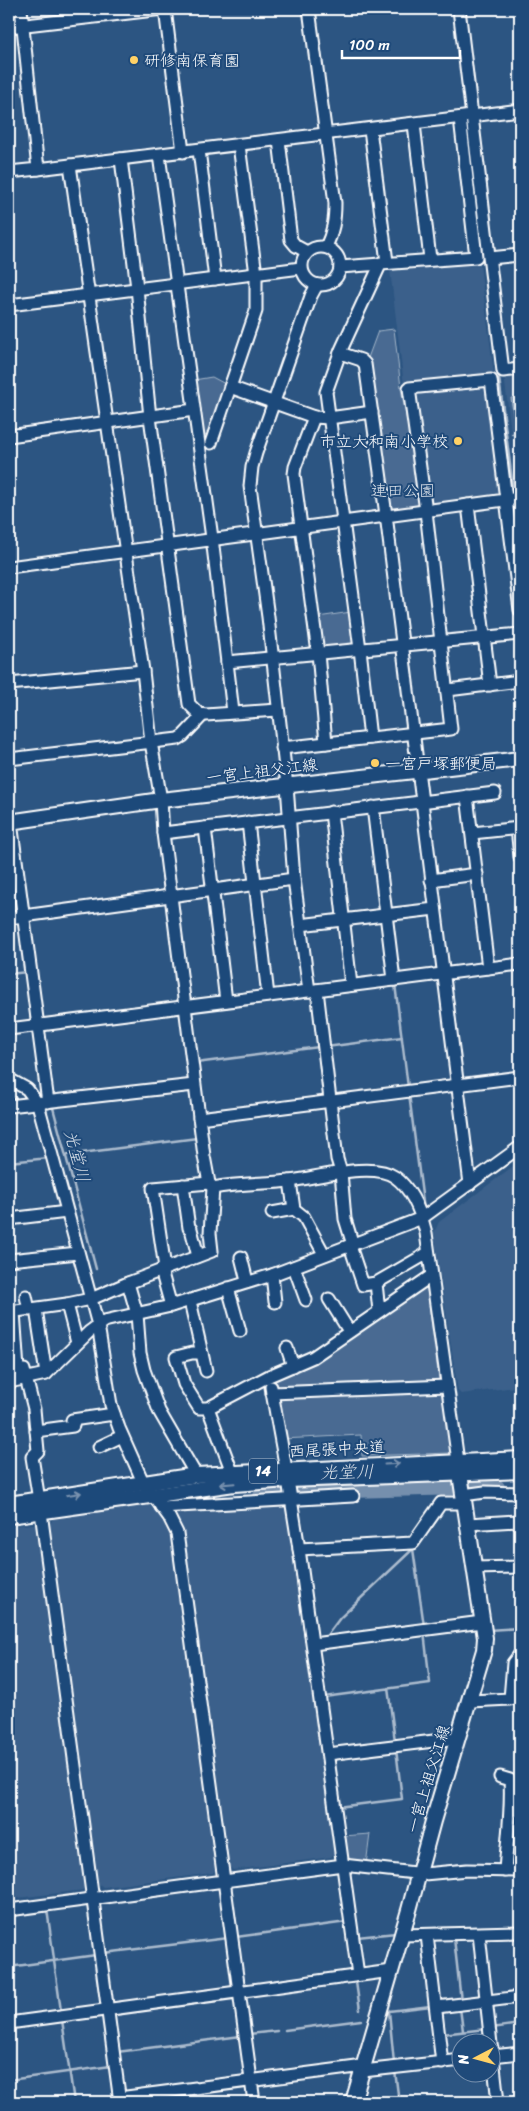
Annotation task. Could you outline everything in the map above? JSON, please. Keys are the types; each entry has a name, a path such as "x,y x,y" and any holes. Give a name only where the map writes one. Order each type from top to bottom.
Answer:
{"main road":[{"name":"一宮上祖父江線","path":"10,822 161,800 520,759"},
{"name":"西尾張中央道","path":"461,1485 520,1459"},
{"name":"西尾張中央道","path":"9,1504 40,1506 151,1495 207,1486 461,1485 520,1471"},
{"name":"西尾張中央道","path":"9,1516 40,1506 143,1482 196,1475 232,1472 289,1487"},
{"name":"一宮上祖父江線","path":"353,2102 484,1650 482,1622 461,1485"}],"street":[{"path":"21,9 38,168"},
{"path":"9,27 164,9 184,152"},
{"path":"308,9 335,219 326,247"},
{"path":"340,267 476,257 459,9"},
{"path":"9,172 520,110"},
{"path":"466,116 490,258 503,371 520,369"},
{"path":"414,124 430,259"},
{"path":"370,129 384,263 340,353 326,392 370,738"},
{"path":"279,140 291,240 296,246 307,252"},
{"path":"211,443 256,311 256,274 239,145"},
{"path":"199,150 215,279"},
{"path":"159,155 212,538 233,712"},
{"path":"120,159 137,288 150,417 189,704 193,709 203,714 278,710"},
{"path":"70,165 143,671 151,742 161,800 163,833 194,1085 211,1185 210,1233 212,1251 128,1282 91,1299 11,1311 13,1364 18,1370 24,1370 34,1409 38,1452 32,1457 120,2100 251,2081 452,2062"},
{"path":"316,247 326,247 336,254 340,267 338,274 330,283 317,285 306,279 301,268 303,257 307,252 316,247"},
{"path":"490,258 520,255"},
{"path":"9,305 301,268"},
{"path":"317,285 311,296 252,467 250,486 287,786 294,879 330,1100 337,1159 341,1172 345,1219 363,1285 376,1283 428,1253"},
{"path":"340,353 361,360 365,364 386,515 470,1184"},
{"path":"282,748 452,729 409,388 491,380 514,499 520,610"},
{"path":"230,388 314,417 329,418 372,412"},
{"path":"9,436 194,410"},
{"path":"314,417 295,467 318,653 326,743"},
{"path":"9,567 169,546 256,532 514,499"},
{"path":"468,505 490,685"},
{"path":"227,662 520,634"},
{"path":"9,684 143,671"},
{"path":"448,690 520,681"},
{"path":"9,758 178,739 203,714"},
{"path":"163,833 495,793"},
{"path":"467,796 488,968"},
{"path":"373,807 394,980"},
{"path":"331,812 351,986"},
{"path":"10,822 38,1026 43,1103 66,1208 98,1324 114,1414 143,1482 177,1533 254,2102"},
{"path":"248,822 268,996"},
{"path":"205,828 226,1001"},
{"path":"472,833 518,828 520,857"},
{"path":"431,880 477,874"},
{"path":"9,918 294,879"},
{"path":"300,925 435,909"},
{"path":"9,1029 520,964"},
{"path":"199,1118 520,1077"},
{"path":"9,1079 27,1089 43,1103"},
{"path":"9,1106 194,1085"},
{"path":"9,1382 46,1374 98,1324 190,1301 247,1281 272,1275 422,1218 520,1147"},
{"path":"171,1306 163,1269 153,1188 290,1181 341,1172 370,1171 394,1176 412,1196 422,1218 461,1485"},
{"path":"290,1181 294,1209 304,1217 324,1254"},
{"path":"184,1185 189,1228 192,1229 198,1256"},
{"path":"9,1212 66,1208"},
{"path":"9,1218 66,1208"},
{"path":"272,1213 294,1209"},
{"path":"9,1260 78,1253"},
{"path":"241,1257 247,1281"},
{"path":"294,1267 306,1300"},
{"path":"272,1275 275,1302"},
{"path":"202,1353 176,1357 184,1384 199,1408 208,1408 269,1376 313,1357 431,1276"},
{"path":"128,1282 137,1314 140,1353 144,1370 159,1411 196,1475"},
{"path":"376,1283 379,1311"},
{"path":"228,1288 240,1331"},
{"path":"26,1296 33,1309 40,1342 42,1342 46,1374"},
{"path":"329,1298 350,1332"},
{"path":"190,1301 206,1372"},
{"path":"67,1304 77,1343"},
{"path":"287,1348 293,1366"},
{"path":"269,1376 299,1548 358,1975"},
{"path":"272,1394 446,1386"},
{"path":"208,1408 232,1472"},
{"path":"36,1431 73,1426 72,1420 114,1414"},
{"path":"99,1447 122,1436"},
{"path":"461,1485 485,1492 520,1493"},
{"path":"299,1548 413,1543 441,1503 461,1485"},
{"path":"161,1507 289,1487 353,1496"},
{"path":"468,1524 517,1522"},
{"path":"474,1568 520,1568"},
{"path":"313,1644 482,1622"},
{"path":"470,1701 515,1700 513,1663 520,1654"},
{"path":"328,1754 458,1738"},
{"path":"500,1777 510,1780 515,1820 505,1871"},
{"path":"9,1910 343,1865 419,1874 467,1870 520,1871"},
{"path":"402,1935 520,1932"},
{"path":"479,1934 490,2034"},
{"path":"427,1935 437,2007 442,2063"},
{"path":"9,2023 239,1990 391,1971"},
{"path":"437,2007 520,1997"},
{"path":"502,2054 520,2053"},
{"path":"496,2084 498,2102"}],"shaded area":[{"name":"市立大和南小学校","path":"480,265 494,374 487,375 502,497 431,507 412,385 404,385 390,269"},
{"path":"520,372 520,431 511,432 504,374"},
{"path":"520,397 520,426 515,427 511,398"},
{"path":"520,1161 520,1408 517,1408 515,1387 461,1394 458,1391 434,1233 439,1222"},
{"path":"145,1504 150,1506 164,1519 173,1534 216,1868 213,1873 103,1887 98,1883 49,1525 53,1519"},
{"path":"285,1504 335,1852 331,1857 233,1870 228,1866 183,1532 174,1513"},
{"path":"35,1524 38,1526 86,1885 83,1890 9,1899 9,1526"}],"green space":[{"name":"連田公園","path":"394,329 401,388 422,506 389,510 368,358 378,331"},
{"path":"212,377 227,385 208,441 202,441 194,380"},
{"path":"351,612 355,645 323,648 318,617"},
{"path":"422,1286 427,1289 439,1380 437,1383 274,1388 275,1379"},
{"path":"442,1389 451,1453 362,1456 361,1435 282,1439 275,1397"},
{"path":"370,1834 366,1865 347,1862 342,1836"}],"waterway":[{"path":"478,209 490,310"},
{"path":"498,370 514,496"},
{"path":"512,434 520,433"},
{"path":"514,502 520,551"},
{"path":"9,974 27,972"},
{"path":"395,984 408,1087"},
{"path":"326,1047 402,1037"},
{"path":"196,1063 319,1047"},
{"name":"光堂川","path":"9,1073 33,1086 41,1099"},
{"path":"409,1094 424,1210"},
{"path":"52,1104 96,1269"},
{"path":"66,1155 197,1138"},
{"path":"9,1162 49,1158"},
{"name":"光堂川","path":"83,1249 86,1260"},
{"name":"光堂川","path":"260,1496 314,1492 498,1487"},
{"path":"288,1514 289,1521"},
{"path":"425,1536 441,1514"},
{"path":"325,1638 340,1618 414,1548"},
{"path":"413,1549 424,1626"},
{"path":"488,1630 520,1628"},
{"path":"324,1697 430,1683 424,1632"},
{"path":"388,1688 395,1741"},
{"path":"338,1807 402,1799 396,1749"},
{"path":"47,1909 54,1959"},
{"path":"236,1937 347,1922"},
{"path":"357,1937 396,1933"},
{"path":"104,1953 228,1938"},
{"path":"454,1938 461,2001"},
{"path":"9,1967 96,1955"},
{"path":"54,1961 61,2011"},
{"path":"356,1982 360,2010"},
{"path":"394,2063 389,2011 431,2006"},
{"path":"460,2008 463,2031"},
{"path":"62,2020 74,2102"},
{"path":"285,2030 361,2020"},
{"path":"492,2028 520,2024"},
{"path":"442,2034 486,2029"},
{"path":"249,2034 277,2031"},
{"path":"117,2052 241,2036"},
{"path":"9,2080 111,2066"},
{"path":"395,2071 399,2102"},
{"path":"501,2102 520,2100"}],"place":[{"name":"研修南保育園","path":"134,60"},
{"name":"市立大和南小学校","path":"458,441"},
{"name":"一宮戸塚郵便局","path":"375,763"}]}
